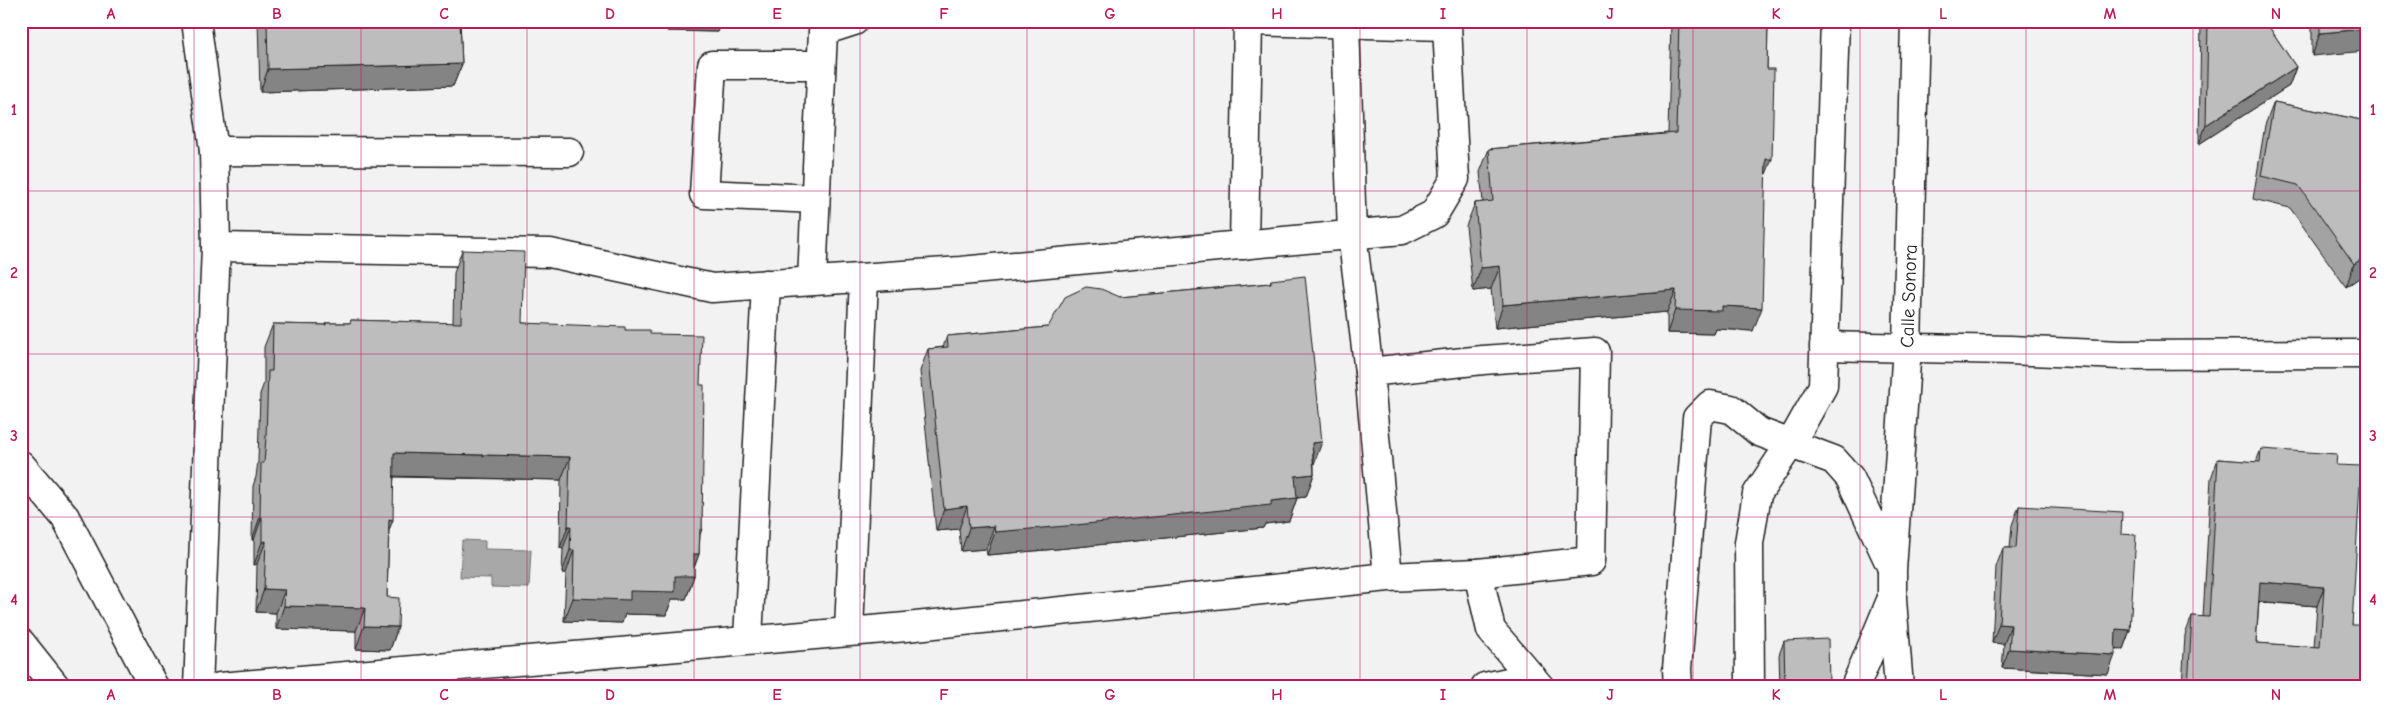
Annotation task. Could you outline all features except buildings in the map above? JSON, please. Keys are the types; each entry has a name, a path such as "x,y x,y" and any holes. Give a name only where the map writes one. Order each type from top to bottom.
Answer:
{"street":[{"path":"196,21 214,151 216,247 198,687"},
{"path":"812,281 823,31 854,21"},
{"path":"216,247 550,253 712,288 961,271 1244,245 1352,234 1402,230 1434,214 1455,179 1447,26 1248,21 1244,245"},
{"path":"1750,687 1749,543 1757,494 1791,442 1823,386 1835,21"},
{"name":"Calle Sonora","path":"1899,687 1892,600 1892,570 1908,347 1916,21"},
{"path":"1345,24 1352,234 1369,372 1388,577"},
{"path":"815,200 704,194 712,65 821,65"},
{"path":"214,151 569,152"},
{"path":"849,631 864,278"},
{"path":"748,639 766,284"},
{"path":"1824,346 1908,347 2120,355 2366,354"},
{"path":"220,687 849,631 1388,577 1478,573 1591,561 1595,352 1483,360 1369,372"},
{"name":"Calle Sonora","path":"1678,687 1677,669 1697,418 1710,405 1731,409 1759,432 1791,442 1834,460 1850,478 1892,570"},
{"path":"21,465 65,517 154,687"},
{"path":"1478,573 1491,630 1536,682"},
{"name":"Calle Sonora","path":"1855,687 1892,600"},
{"path":"21,643 56,687"},
{"path":"1485,687 1536,682"}],"shaded area":[{"path":"462,540 485,541 485,549 531,550 529,588 491,587 491,578 460,577"}]}
